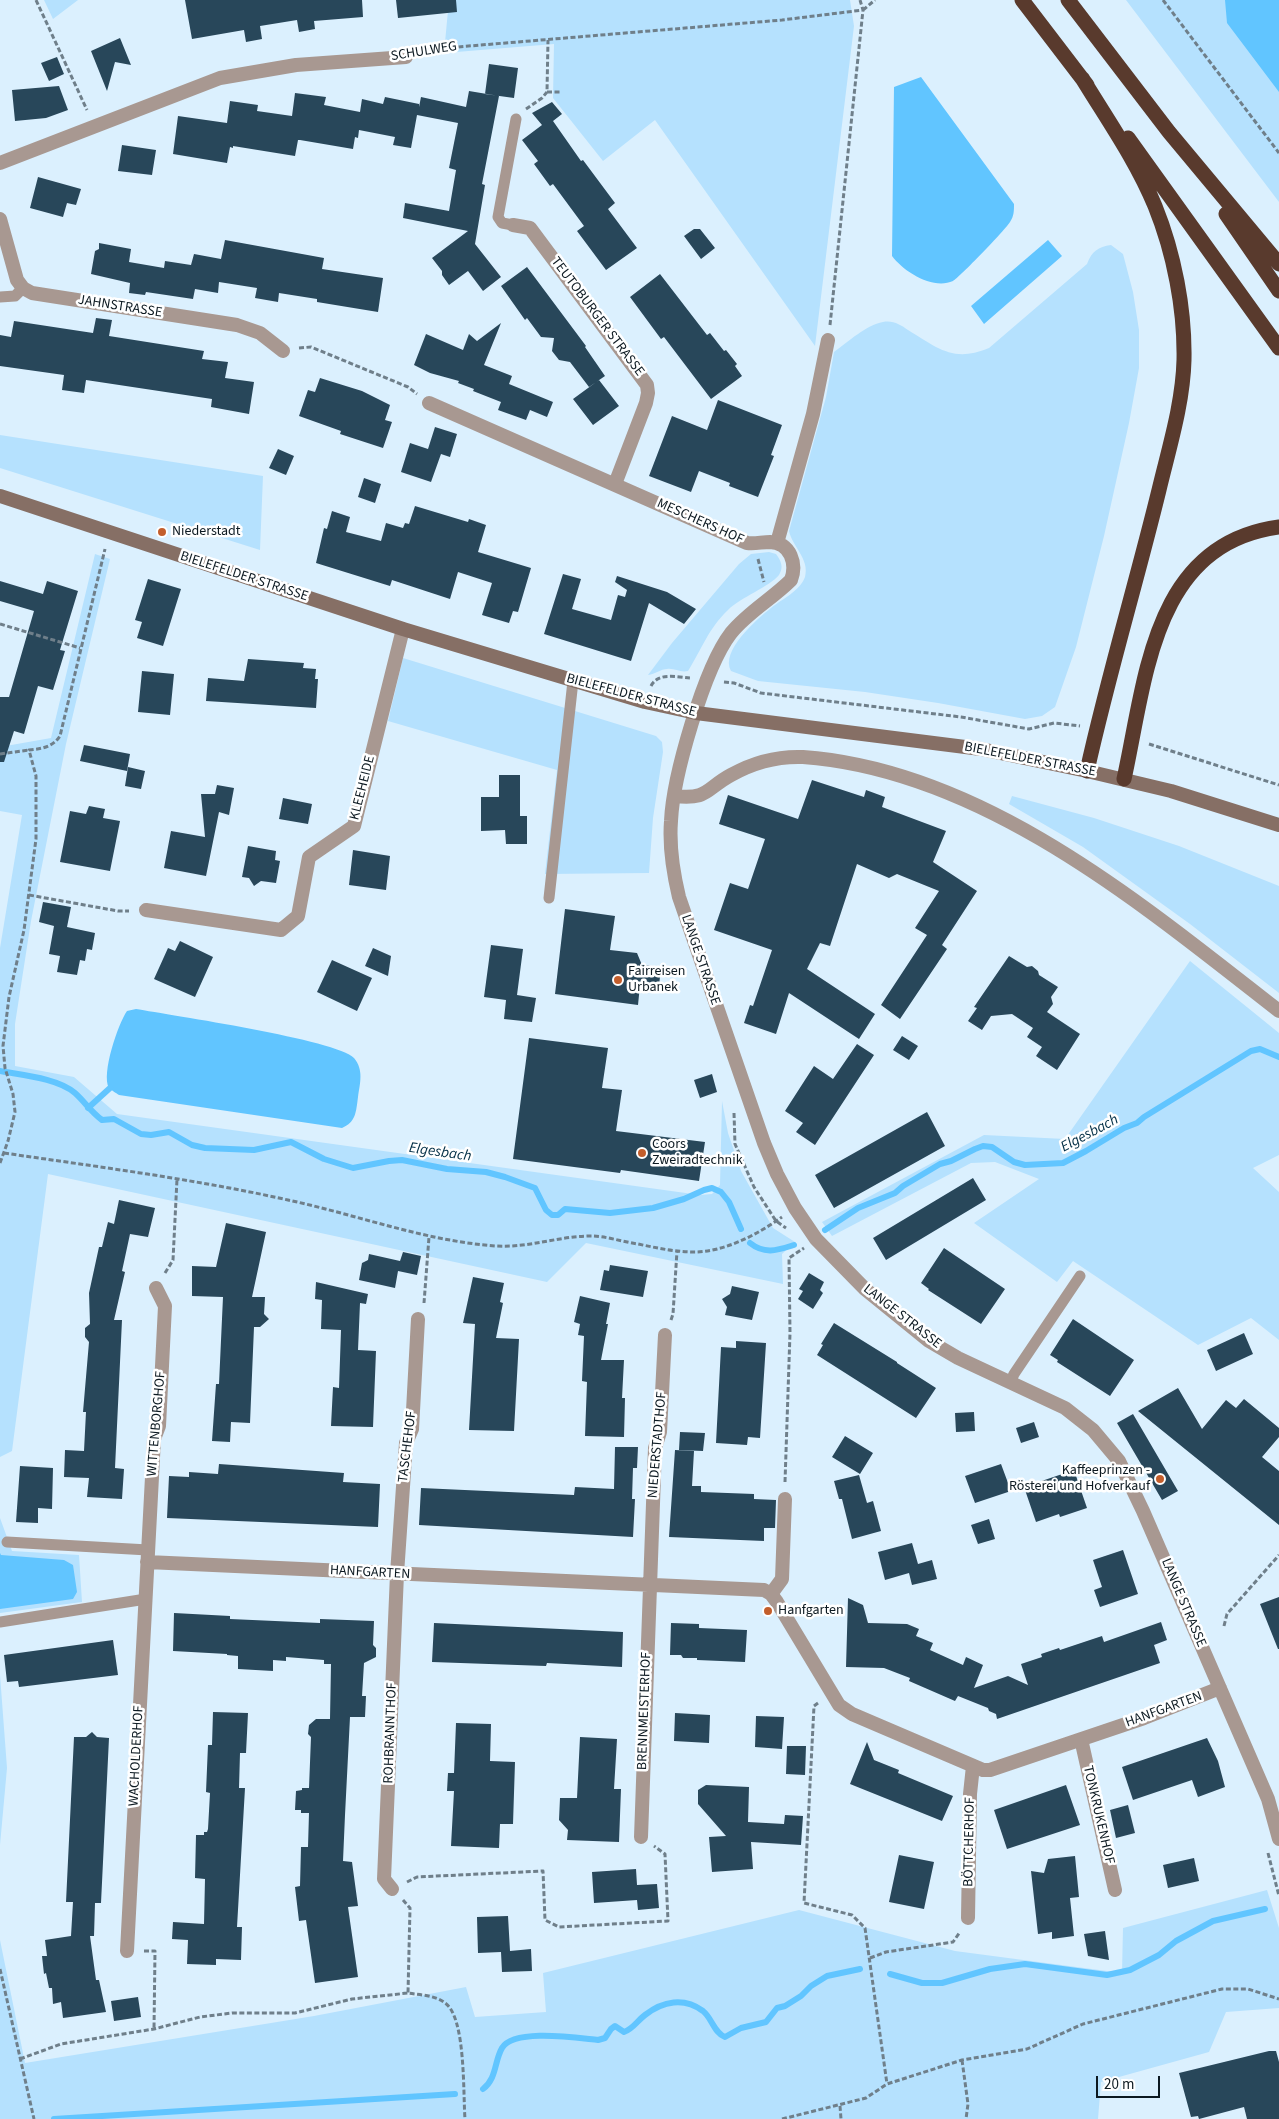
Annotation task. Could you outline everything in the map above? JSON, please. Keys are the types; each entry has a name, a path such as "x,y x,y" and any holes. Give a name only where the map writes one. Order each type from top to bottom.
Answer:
{"highway":[{"path":"1022,0 1138,151 1279,348"},
{"path":"1068,0 1169,132 1279,264"},
{"path":"1082,78 1138,171 1155,206 1170,252 1180,300 1184,361 1173,431 1142,559 1100,712 1087,771"},
{"path":"1169,132 1279,291"},
{"path":"1124,780 1150,653 1165,612 1180,585 1200,563 1221,547 1245,535 1279,527"}],"main road":[{"name":"BIELEFELDER STRASSE","path":"0,496 402,629 645,702 696,713 982,749 1124,780 1208,802 1279,825"}],"street":[{"name":"SCHULWEG","path":"0,163 95,128 220,78 296,65 406,57"},
{"path":"0,219 12,269 23,288"},
{"name":"TEUTOBURGER STRASSE","path":"513,225 530,228 646,385 648,393 646,403 614,484"},
{"name":"JAHNSTRASSE","path":"23,288 42,295 237,325 260,333 283,350"},
{"path":"696,713 722,646 740,622 791,580 795,570 793,558 787,549 777,543 813,414 828,340"},
{"name":"MESCHERS HOF","path":"429,403 747,543 777,543"},
{"name":"KLEEHEIDE","path":"146,910 281,930 298,916 309,857 354,826 402,629"},
{"name":"LANGE STRASSE","path":"696,713 674,796 670,844 673,872 679,897 764,1143 777,1174 795,1208 816,1239 865,1289 928,1341 958,1358 1064,1408 1093,1430 1119,1461 1143,1511 1268,1799 1279,1839"},
{"path":"674,796 692,798 699,796 742,768 770,759 802,757 874,769 931,786 989,811 1042,840 1105,879 1279,1011"},
{"name":"WITTENBORGHOF","path":"148,1556 154,1439 160,1426 165,1306 156,1288"},
{"name":"TASCHEHOF","path":"398,1574 406,1443 412,1428 418,1319"},
{"name":"NIEDERSTADTHOF","path":"650,1584 655,1448 660,1432 665,1335"},
{"path":"771,1594 782,1579 785,1499"},
{"name":"HANFGARTEN","path":"148,1556 398,1574 764,1590 771,1594 839,1705 852,1714 983,1770 990,1770 1144,1718 1220,1688"},
{"name":"WACHOLDERHOF","path":"127,1950 148,1556"},
{"name":"ROHBRANNTHOF","path":"392,1889 384,1879 398,1574"},
{"name":"BRENNMEISTERHOF","path":"641,1837 650,1584"},
{"name":"TONKRUKENHOF","path":"1081,1739 1115,1890"},
{"name":"BÖTTCHERHOF","path":"968,1918 970,1794 974,1766"}],"lane":[{"path":"513,225 502,223 498,217 516,119"},
{"path":"0,297 15,296 23,288"},
{"path":"549,898 573,681"},
{"path":"1010,1383 1014,1374 1080,1276"},
{"path":"7,1542 148,1556"},
{"path":"0,1622 146,1599"}],"path":[{"path":"36,0 95,128"},
{"path":"828,340 863,10 860,0"},
{"path":"863,10 875,0"},
{"path":"1163,0 1279,153"},
{"name":"SCHULWEG","path":"406,57 424,49 782,20 863,10"},
{"path":"516,119 519,113 542,98 546,92 548,40"},
{"path":"546,92 562,92"},
{"path":"283,350 311,347 408,387 429,403"},
{"path":"0,754 42,749 57,742 60,736 109,531"},
{"path":"753,544 769,598"},
{"path":"0,624 80,648"},
{"path":"645,702 652,683 656,679 667,676 734,683 761,693 960,717 1029,729 1054,723 1073,724"},
{"path":"1158,746 1279,785"},
{"path":"0,1163 15,1112 13,1094 5,1068 2,1046 9,997 24,930 36,839 36,776 28,750"},
{"path":"29,895 118,911 146,910"},
{"path":"4,1152 206,1182 291,1201 429,1236 496,1246 532,1246 567,1238 593,1236 677,1251 696,1252 722,1248 759,1230 795,1208"},
{"path":"156,1288 174,1260 178,1179"},
{"path":"418,1319 424,1306 429,1236"},
{"path":"785,1499 790,1333 790,1258 816,1239"},
{"path":"665,1335 673,1314 677,1251"},
{"path":"1224,1626 1227,1614 1279,1555"},
{"path":"831,1694 814,1706 804,1903 852,1915 865,1928 887,2084"},
{"path":"408,1993 410,1908 392,1889 417,1877 543,1871 545,1920 559,1927 668,1921 665,1854 641,1837"},
{"path":"870,1958 886,1952 954,1942 968,1918"},
{"path":"127,1950 155,1951 154,2030"},
{"path":"0,1969 34,2119"},
{"path":"782,2119 866,2098 887,2084 962,2060 1027,2050 1083,2024 1222,1988 1248,1989 1279,1999"},
{"path":"20,2059 61,2044 154,2030 200,2017 232,2012 295,2013 352,1999 408,1993 435,1997 447,2003 455,2016 465,2079 465,2119"},
{"path":"962,2060 968,2104 966,2119"},
{"path":"840,2106 842,2119"}],"shaded area":[{"path":"44,0 78,0 53,19"},
{"path":"449,0 850,0 854,26 815,346 655,120 603,161 553,98 554,44 444,53"},
{"path":"1126,0 1279,0 1279,202"},
{"path":"1111,245 1123,254 1133,292 1139,330 1139,368 1104,536 1076,647 1055,707 1042,716 1025,719 865,692 758,681 731,671 729,663 730,654 741,636 765,613 795,591 805,577 806,570 803,558 789,531 826,397 834,352 864,330 887,322 900,325 937,348 955,354 965,354 989,348 1087,264 1096,250"},
{"path":"0,435 263,476 260,550 0,468"},
{"path":"769,552 776,554 780,562 782,567 779,575 769,584 734,605 721,617 710,632 688,671 665,669 648,675 672,643 739,564 751,554"},
{"path":"95,554 110,559 66,744 31,921 15,1024 15,1066 74,1077 117,1114 700,1195 712,1194 720,1185 722,1101 728,1133 741,1171 773,1228 795,1242 782,1254 783,1284 586,1243 547,1282 48,1174 12,1451 0,1457 0,948 22,815 0,811 0,747 51,738"},
{"path":"403,658 656,736 662,742 663,752 653,818 649,873 545,874 557,770 388,721"},
{"path":"1012,796 1094,818 1179,846 1279,886 1279,993 1190,924 1083,847 1009,804"},
{"path":"1190,961 1279,1033 1279,1155 1253,1168 1279,1192 1279,1340 1251,1318 1198,1345 1073,1261 1057,1282 974,1223 1039,1179 995,1162 971,1163 832,1236 822,1222 984,1135 1065,1139"},
{"path":"0,1518 12,1551 79,1555 82,1602 0,1613"},
{"path":"0,1675 7,1768 0,1845"},
{"path":"1267,1890 1279,1928 1279,2008 1226,2012 1209,2052 1101,2082 1098,2119 0,2119 0,1940 25,2063 314,2016 466,1987 475,2017 546,2012 543,1973 799,1910 955,1951 1122,1973 1123,1928"}],"water":[{"path":"1225,0 1279,0 1279,92 1227,23"},
{"path":"921,77 1014,204 1013,216 1007,226 957,278 945,283 937,283 920,278 904,268 892,256 894,87"},
{"path":"1048,240 1062,256 984,324 971,306"},
{"path":"136,1009 287,1036 341,1051 354,1058 360,1072 357,1107 353,1120 342,1128 119,1095 109,1088 107,1072 109,1061 115,1037 123,1017 127,1011"},
{"path":"0,1553 1,1555 64,1560 73,1565 77,1592 73,1599 0,1609"}],"building":[{"path":"185,0 362,0 363,17 314,21 315,29 299,32 297,20 260,26 262,39 246,42 244,30 192,39"},
{"path":"396,0 456,0 457,12 398,18"},
{"path":"120,38 131,65 115,62 107,91 91,51"},
{"path":"57,57 64,74 49,81 41,63"},
{"path":"489,64 518,68 514,98 485,94"},
{"path":"59,86 68,110 46,118 15,121 12,90"},
{"path":"469,91 499,96 482,184 485,185 475,244 501,277 483,291 468,271 449,285 442,275 442,271 432,258 468,231 403,218 405,203 449,211 456,170 449,168 458,123 417,115 411,148 393,145 395,137 359,130 358,138 355,137 353,149 298,140 295,156 233,146 233,148 230,147 227,163 173,154 178,116 227,123 230,101 258,105 257,111 292,116 295,93 326,97 324,105 360,112 362,99 383,104 385,97 419,104 419,107 421,97 466,107"},
{"path":"552,102 562,114 553,121 581,161 583,160 615,203 608,209 637,248 606,270 577,231 584,226 553,184 550,186 534,164 538,161 522,140 542,125 532,113"},
{"path":"122,145 156,150 152,175 118,171"},
{"path":"38,177 81,189 76,205 67,203 63,217 30,208"},
{"path":"694,229 700,229 715,248 701,259 684,236"},
{"path":"225,240 324,258 322,269 383,278 378,312 317,302 317,299 279,293 278,302 255,298 257,288 219,282 218,293 195,289 193,299 146,292 145,295 129,293 130,283 91,274 95,251 99,249 99,243 131,249 129,262 164,268 165,261 191,265 194,254 221,259"},
{"path":"527,267 586,346 605,376 589,387 570,362 559,360 552,351 554,338 541,337 527,318 525,320 501,286"},
{"path":"660,274 707,335 710,333 724,351 726,350 737,364 735,366 742,376 711,399 664,337 661,339 630,297"},
{"path":"96,318 112,320 109,336 204,351 202,359 228,362 225,378 254,382 249,414 211,407 212,399 86,380 84,393 62,390 64,375 0,366 0,335 11,337 14,321 93,333"},
{"path":"501,323 484,365 512,376 509,384 553,402 547,417 530,410 526,420 498,410 501,402 473,391 474,389 458,383 459,381 430,373 414,365 426,334 463,350 469,334 477,341"},
{"path":"320,378 362,391 390,405 385,420 392,422 383,448 340,434 341,431 299,416 308,390 315,392"},
{"path":"599,380 619,406 593,425 573,399"},
{"path":"718,400 782,425 771,455 774,456 758,497 729,486 730,483 699,471 691,492 649,476 672,416 707,430"},
{"path":"435,427 457,434 450,457 441,454 431,482 401,472 410,443 428,449"},
{"path":"278,449 294,456 286,475 269,468"},
{"path":"364,478 381,484 375,503 358,497"},
{"path":"415,506 468,522 469,519 486,525 478,552 531,568 518,612 513,611 509,623 482,615 492,583 458,572 450,599 392,580 390,586 316,563 324,528 327,529 332,511 350,517 346,532 381,541 386,523 403,528 405,523 409,524"},
{"path":"563,574 581,579 572,609 611,620 618,595 625,597 627,590 615,582 617,576 667,592 696,609 684,624 649,603 631,661 544,634"},
{"path":"148,579 181,589 163,646 137,638 142,622 135,620"},
{"path":"0,581 43,594 47,581 78,591 60,650 65,651 53,690 38,686 24,734 14,731 4,762 0,762 0,697 9,697 34,611 0,601"},
{"path":"248,659 304,663 303,668 316,669 315,679 318,679 316,708 206,701 208,678 244,681"},
{"path":"142,671 174,674 170,715 138,712"},
{"path":"84,745 130,754 127,771 80,761"},
{"path":"128,767 145,771 141,789 125,786"},
{"path":"499,775 520,775 520,816 527,816 527,844 506,844 505,830 481,831 481,797 499,797"},
{"path":"812,780 864,797 866,790 885,797 882,807 946,831 933,862 977,891 942,945 947,949 900,1019 881,1005 927,935 915,928 939,891 897,874 889,878 857,864 830,946 820,943 807,969 875,1014 859,1039 789,993 776,1034 744,1023 750,1005 753,1006 772,950 714,930 730,883 748,889 765,839 719,824 728,795 798,819"},
{"path":"217,785 234,788 229,815 219,812 206,876 164,868 171,831 205,837 201,794 215,794"},
{"path":"283,798 312,804 308,824 279,819"},
{"path":"89,806 105,809 103,818 120,821 110,871 60,862 70,811 86,814"},
{"path":"248,846 276,851 275,860 280,861 276,883 261,881 254,886 249,878 242,877"},
{"path":"353,850 390,856 386,890 349,885"},
{"path":"43,902 71,907 67,927 95,933 92,950 87,949 85,961 80,960 77,975 57,972 60,956 49,954 54,926 39,922"},
{"path":"565,909 615,916 610,950 637,953 642,965 661,967 659,986 640,985 638,1005 555,994"},
{"path":"180,941 213,957 195,997 154,979 168,948 175,951"},
{"path":"491,945 523,949 517,995 536,998 532,1022 504,1019 506,1000 484,997"},
{"path":"373,948 391,956 388,976 365,966"},
{"path":"1009,956 1027,967 1032,966 1038,971 1039,975 1058,987 1051,997 1053,1004 1047,1012 1080,1034 1057,1070 1036,1056 1042,1047 1027,1037 1033,1028 1012,1014 991,1016 982,1030 968,1021 977,1008 974,1007"},
{"path":"332,960 372,978 357,1011 317,992"},
{"path":"902,1036 918,1046 909,1060 893,1050"},
{"path":"529,1038 608,1048 602,1088 622,1090 616,1131 705,1142 699,1181 621,1170 620,1173 513,1159"},
{"path":"857,1044 874,1055 815,1145 796,1132 803,1123 785,1111 814,1066 833,1079"},
{"path":"712,1074 717,1092 700,1098 694,1080"},
{"path":"927,1112 945,1146 834,1208 815,1175"},
{"path":"973,1178 986,1200 886,1260 873,1238"},
{"path":"119,1200 155,1208 148,1237 130,1234 122,1271 125,1272 114,1320 122,1320 115,1468 124,1469 122,1499 87,1497 89,1478 64,1477 65,1450 84,1451 86,1412 83,1412 89,1342 85,1337 85,1328 90,1324 89,1293 99,1247 102,1247 108,1222 114,1224"},
{"path":"226,1223 266,1232 252,1297 265,1297 264,1314 269,1319 260,1327 254,1327 250,1423 231,1422 230,1442 212,1441 216,1384 219,1384 223,1297 192,1296 192,1266 216,1267"},
{"path":"944,1248 1005,1289 981,1324 928,1290 921,1283"},
{"path":"403,1252 421,1256 417,1275 398,1271 395,1288 359,1280 362,1263 368,1260 369,1254 400,1261"},
{"path":"610,1265 648,1271 643,1297 600,1290 604,1270 609,1271"},
{"path":"809,1273 824,1282 820,1290 823,1293 813,1309 798,1299 803,1291 799,1289"},
{"path":"473,1277 504,1283 500,1302 503,1303 496,1338 519,1339 514,1431 469,1430 475,1324 463,1323"},
{"path":"316,1282 368,1294 366,1304 360,1303 358,1350 376,1351 373,1427 331,1426 333,1387 339,1388 341,1330 321,1329 322,1300 315,1299"},
{"path":"732,1286 759,1292 752,1320 725,1315 727,1307 722,1299 730,1294"},
{"path":"580,1296 610,1303 601,1360 624,1360 622,1398 625,1398 624,1437 585,1436 587,1382 582,1381 584,1336 578,1335 580,1324 574,1322"},
{"path":"1073,1319 1134,1360 1110,1396 1057,1362 1058,1360 1050,1355"},
{"path":"834,1323 936,1388 916,1418 817,1355 823,1345 821,1344"},
{"path":"1244,1333 1253,1354 1216,1371 1207,1350"},
{"path":"736,1341 766,1343 760,1438 748,1437 747,1445 716,1443 721,1347 736,1348"},
{"path":"1178,1388 1202,1429 1226,1400 1236,1408 1244,1399 1279,1428 1279,1437 1262,1457 1279,1471 1279,1525 1138,1411"},
{"path":"974,1412 975,1431 956,1432 955,1413"},
{"path":"1133,1414 1178,1491 1162,1500 1117,1423"},
{"path":"1034,1422 1039,1437 1021,1443 1016,1428"},
{"path":"680,1432 705,1433 703,1451 679,1450"},
{"path":"845,1436 873,1453 860,1474 832,1457"},
{"path":"615,1447 638,1447 637,1468 633,1468 632,1499 635,1499 633,1537 419,1525 421,1488 574,1495 575,1487 614,1489"},
{"path":"675,1450 694,1451 692,1486 701,1486 701,1492 754,1494 754,1499 776,1500 775,1528 764,1528 764,1541 669,1537"},
{"path":"219,1464 344,1473 343,1482 380,1484 378,1527 167,1518 169,1476 189,1477 189,1472 218,1474"},
{"path":"1001,1464 1011,1491 975,1503 965,1476"},
{"path":"20,1466 53,1468 52,1509 38,1508 38,1523 16,1522"},
{"path":"1074,1470 1087,1508 1060,1517 1059,1514 1036,1522 1024,1487"},
{"path":"859,1475 867,1503 873,1501 881,1531 852,1539 842,1499 839,1499 834,1481"},
{"path":"989,1519 995,1539 978,1544 971,1525"},
{"path":"912,1543 918,1564 932,1560 937,1579 912,1585 909,1573 885,1580 878,1552"},
{"path":"1123,1550 1138,1594 1100,1607 1094,1590 1102,1587 1093,1560"},
{"path":"1279,1597 1279,1649 1278,1649 1260,1604"},
{"path":"848,1598 863,1605 868,1623 907,1624 919,1629 916,1636 933,1643 930,1650 963,1665 966,1657 983,1665 974,1688 1008,1676 1028,1685 1021,1664 1042,1657 1041,1654 1059,1648 1060,1650 1102,1636 1104,1642 1161,1622 1167,1640 1154,1645 1160,1663 997,1719 996,1714 989,1711 988,1708 958,1696 955,1701 909,1681 910,1678 884,1668 846,1667"},
{"path":"174,1613 230,1616 230,1619 320,1623 320,1619 374,1621 373,1645 376,1648 376,1657 364,1663 362,1696 366,1696 365,1717 350,1717 345,1815 343,1861 352,1862 358,1906 348,1907 358,1977 315,1983 306,1920 299,1921 295,1887 300,1886 301,1847 308,1847 309,1813 301,1813 301,1810 295,1810 296,1791 302,1790 302,1788 309,1788 311,1737 308,1734 309,1725 316,1719 330,1719 331,1664 324,1664 324,1660 286,1657 286,1661 273,1660 273,1671 238,1669 238,1656 173,1651"},
{"path":"434,1623 623,1632 622,1667 547,1663 546,1666 432,1662"},
{"path":"671,1623 699,1624 699,1628 747,1630 745,1662 697,1660 697,1658 683,1658 681,1655 670,1655"},
{"path":"113,1640 118,1675 19,1687 18,1681 7,1682 4,1655"},
{"path":"213,1712 248,1713 246,1753 240,1753 239,1788 245,1788 237,1927 242,1927 241,1960 216,1959 216,1965 187,1964 188,1940 172,1939 173,1922 204,1924 205,1879 195,1878 196,1835 204,1835 204,1832 207,1832 208,1829 210,1793 206,1792 208,1745 212,1745"},
{"path":"675,1713 710,1715 709,1743 674,1741"},
{"path":"756,1716 784,1717 782,1749 755,1747"},
{"path":"456,1723 491,1724 490,1761 515,1762 513,1824 500,1824 499,1848 451,1846 454,1791 447,1791 448,1773 454,1773"},
{"path":"92,1732 97,1737 109,1738 101,1903 95,1903 94,1936 90,1936 96,1980 99,1980 106,2012 63,2018 61,2002 53,2004 52,1988 49,1988 46,1973 44,1974 42,1956 47,1956 45,1940 71,1936 73,1902 66,1902 74,1737 86,1737"},
{"path":"580,1737 617,1739 614,1789 621,1789 619,1842 567,1840 568,1830 559,1820 560,1798 577,1798"},
{"path":"1207,1738 1218,1761 1225,1787 1198,1797 1192,1780 1133,1800 1122,1767"},
{"path":"867,1742 874,1760 899,1770 898,1773 953,1796 942,1821 850,1784"},
{"path":"787,1746 806,1746 805,1775 786,1774"},
{"path":"706,1785 749,1787 748,1822 784,1824 785,1815 803,1816 801,1845 751,1842 753,1869 712,1872 709,1837 726,1836 698,1804 698,1790"},
{"path":"1066,1785 1080,1825 1007,1849 994,1810"},
{"path":"1128,1805 1135,1833 1116,1838 1110,1810"},
{"path":"899,1855 934,1862 924,1909 889,1902"},
{"path":"1075,1856 1079,1897 1070,1898 1074,1936 1052,1939 1052,1932 1038,1934 1031,1871 1044,1873 1048,1859"},
{"path":"1194,1858 1199,1881 1168,1888 1163,1865"},
{"path":"636,1869 637,1885 657,1884 659,1908 638,1910 637,1900 594,1903 592,1872"},
{"path":"508,1916 510,1951 531,1949 532,1971 502,1972 501,1952 478,1953 477,1917"},
{"path":"1105,1931 1109,1960 1088,1956 1084,1934"},
{"path":"138,1997 141,2017 114,2021 111,2001"},
{"path":"1269,2051 1276,2051 1279,2062 1279,2119 1247,2119 1244,2107 1199,2119 1198,2116 1191,2117 1179,2073"}],"waterway":[{"name":"Elgesbach","path":"825,1230 858,1208 895,1193 903,1186 940,1164 951,1161 975,1149 983,1146 992,1147 1014,1162 1025,1165 1063,1163 1124,1128 1137,1123 1251,1051 1260,1049 1279,1057"},
{"name":"Elgesbach","path":"0,1071 39,1078 68,1088 102,1120 114,1119 141,1134 151,1135 169,1132 192,1145 205,1148 254,1150 291,1142 324,1159 353,1168 402,1160 447,1169 486,1172 535,1188 546,1210 552,1215 558,1215 565,1209 610,1213 653,1208 712,1188 721,1192 729,1202 741,1229"},
{"path":"88,1108 110,1088"},
{"name":"Elgesbach","path":"750,1243 766,1250 777,1250 794,1245"},
{"path":"890,1974 922,1983 942,1983 990,1969 1025,1964 1107,1975 1130,1970 1159,1955 1176,1941 1213,1921 1265,1909"},
{"path":"483,2089 491,2080 502,2048 509,2042 519,2038 562,2036 598,2040 605,2038 615,2026 624,2032 627,2031 652,2010 674,2002 688,2004 703,2011 718,2032 725,2037 741,2028 766,2022 777,2008 785,2006 801,1996 811,1986 827,1976 860,1969"},
{"path":"54,2119 455,2094"}],"place":[{"name":"Niederstadt","path":"162,532"},
{"name":"Fairreisen Urbanek","path":"618,980"},
{"name":"Coors Zweiradtechnik","path":"642,1153"},
{"name":"Kaffeeprinzen - Rösterei und Hofverkauf","path":"1160,1479"},
{"name":"Hanfgarten","path":"768,1611"}]}
